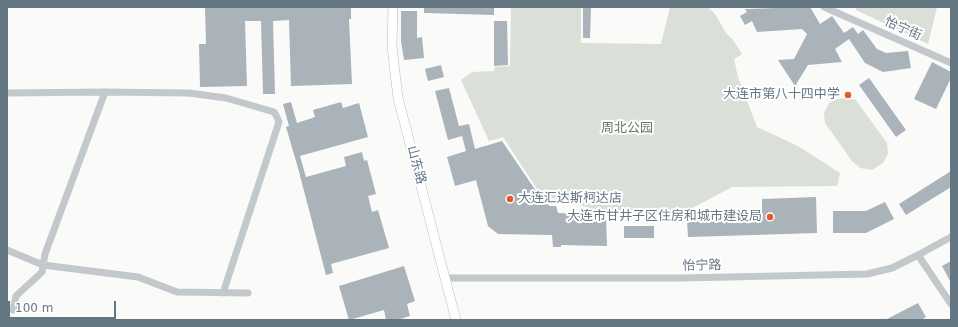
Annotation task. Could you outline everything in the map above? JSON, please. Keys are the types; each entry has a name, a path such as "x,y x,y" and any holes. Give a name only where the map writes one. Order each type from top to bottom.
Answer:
{"main road":[{"name":"山东路","path":"393,7 392,47 398,98 456,320"}],"street":[{"name":"怡宁街","path":"824,7 951,63"},
{"path":"13,310 16,296 42,272 45,254 105,92"},
{"path":"7,93 188,93 226,98 274,112 279,122 223,294"},
{"name":"怡宁路","path":"445,278 675,278 867,274 892,268 951,237"},
{"path":"7,250 43,265 138,276 177,292 248,294"},
{"path":"918,255 951,304"}],"green space":[{"name":"周北公园","path":"511,7 581,7 581,43 661,44 670,7 708,7 715,14 726,33 733,40 742,54 734,59 738,77 757,127 798,146 840,173 837,186 732,187 681,214 617,215 541,195 503,137 489,141 461,80 472,72 494,71 495,67 510,66"},
{"path":"856,7 937,7 928,44 856,10"},
{"path":"847,98 856,100 887,143 888,154 883,163 872,170 860,168 852,161 825,123 824,113 829,103 837,99"}],"building":[{"path":"205,7 351,7 351,19 349,19 352,84 291,86 289,20 273,21 275,94 263,94 261,21 245,21 247,86 200,87 199,44 206,44"},
{"path":"424,7 494,7 494,15 424,13"},
{"path":"583,7 591,7 590,38 583,38"},
{"path":"810,7 820,24 832,16 844,33 853,27 858,34 863,30 877,49 886,53 908,51 911,68 883,72 865,63 849,39 835,49 842,62 808,65 795,86 778,60 794,59 807,34 802,29 757,32 752,21 745,25 740,16 747,12 745,9"},
{"path":"401,11 417,11 417,38 422,37 424,58 404,60 401,41"},
{"path":"494,21 507,21 508,65 494,66"},
{"path":"932,62 951,72 951,78 936,109 914,99"},
{"path":"441,65 444,77 428,81 425,69"},
{"path":"869,78 906,130 896,137 859,85"},
{"name":"大连汇达斯柯达店","path":"449,88 459,126 469,124 475,149 502,141 536,191 528,193 550,206 556,206 558,213 606,215 607,246 561,245 561,247 553,247 552,235 498,234 488,226 476,180 455,186 447,157 466,151 462,136 448,140 435,91"},
{"path":"291,102 297,123 315,117 313,110 341,102 343,108 359,103 368,137 300,156 306,177 346,166 344,157 362,152 364,161 367,160 376,194 368,196 372,212 378,210 389,248 331,264 333,273 326,275 286,127 289,126 283,104"},
{"path":"951,171 951,187 906,215 899,204"},
{"name":"大连市甘井子区住房和城市建设局","path":"816,197 817,233 688,237 687,219 762,216 762,199"},
{"path":"885,202 894,219 866,233 833,233 833,211 866,211"},
{"path":"624,226 654,226 654,238 624,238"},
{"path":"951,261 951,283 942,266"},
{"path":"404,266 415,301 407,304 410,316 397,320 386,320 384,310 349,320 339,286"},
{"path":"918,303 926,317 921,320 885,320"}],"place":[{"name":"大连市第八十四中学","path":"848,95"},
{"name":"大连汇达斯柯达店","path":"510,199"},
{"name":"大连市甘井子区住房和城市建设局","path":"770,217"}]}
